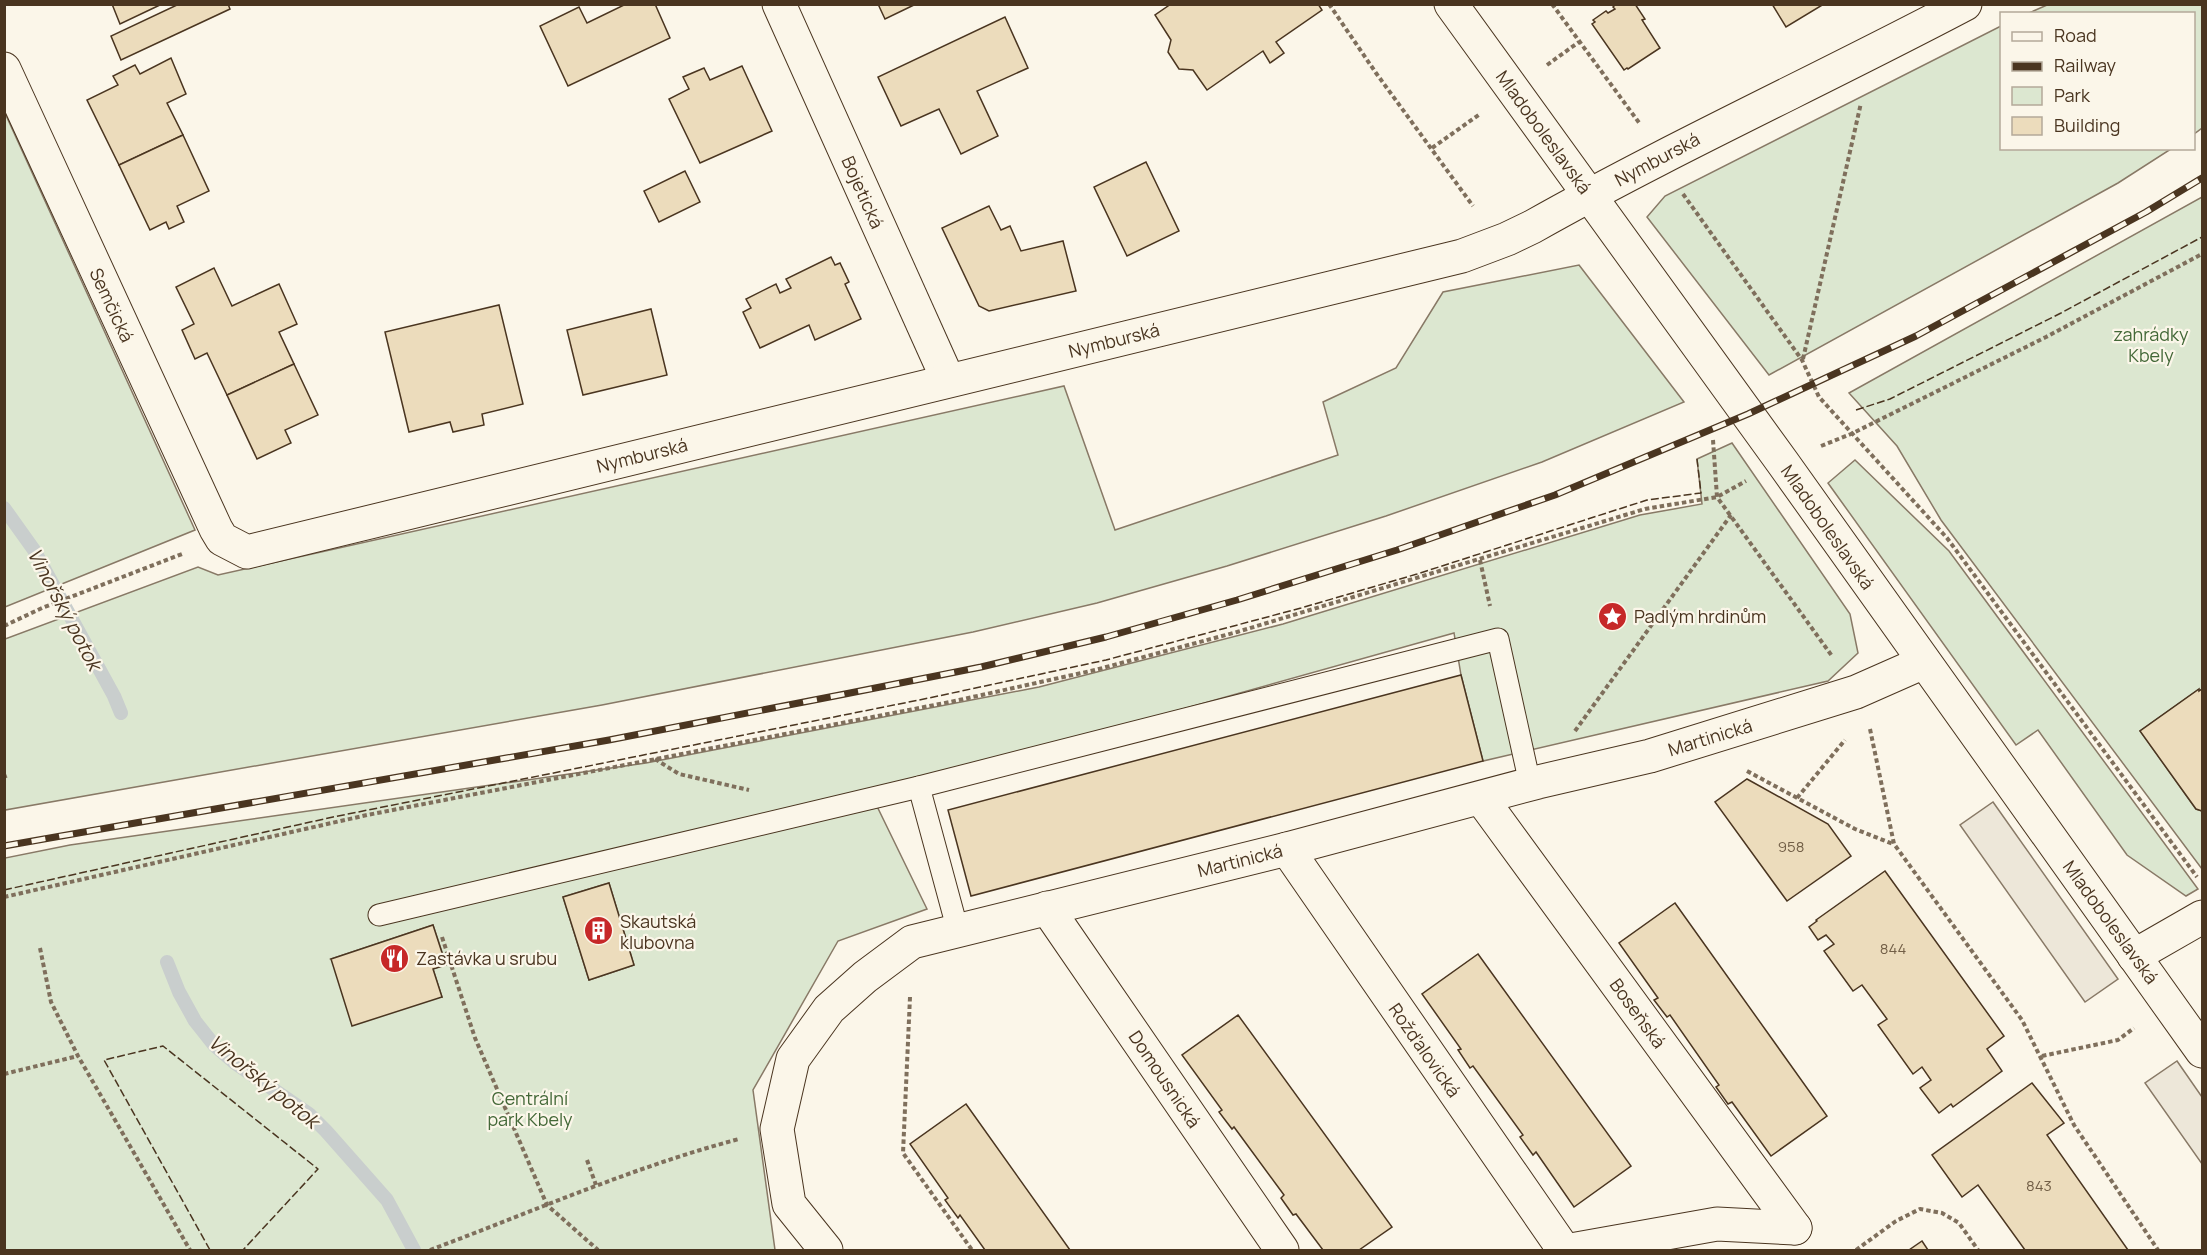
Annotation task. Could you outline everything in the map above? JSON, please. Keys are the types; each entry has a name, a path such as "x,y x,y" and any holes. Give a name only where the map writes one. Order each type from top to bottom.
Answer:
{"street":[{"name":"Bojetická","path":"779,4 948,380"},
{"name":"Mladoboleslavská","path":"1451,4 1783,463 2202,1051"},
{"name":"Nymburská","path":"222,539 247,552 1462,256 1515,235 1659,158 1848,66 1965,4"},
{"name":"Semčická","path":"4,69 222,539"},
{"name":"Martinická","path":"826,1251 789,1204 777,1129 793,1059 829,1009 865,976 912,942 1287,849 1534,783 1650,756 1856,692 1924,662"},
{"name":"Boseňská","path":"1482,798 1792,1240"},
{"name":"Rožďalovická","path":"1287,849 1564,1251"},
{"name":"Domousnická","path":"1047,908 1282,1251"},
{"path":"2134,956 2202,917"},
{"path":"1571,1251 1717,1224 1792,1240"}],"lane":[{"path":"379,915 919,787 1498,639 1534,783"},
{"path":"919,787 958,931"}],"path":[{"path":"1329,4 1473,206"},
{"path":"1552,4 1643,128 1659,158 1687,200 1803,360 1820,396 1851,434 1947,538 2202,885"},
{"path":"1543,68 1579,42"},
{"path":"1803,360 1862,98 1848,66"},
{"path":"1432,148 1488,108"},
{"path":"4,897 367,815 950,702 1095,670 1248,629 1645,509 1716,497 1783,463 1851,434 2046,337 2202,254"},
{"path":"1712,429 1716,497 1836,661"},
{"path":"1534,783 1731,515"},
{"path":"4,626 42,608 222,539"},
{"path":"1480,560 1491,611"},
{"path":"1869,724 1894,844 2022,1020 2042,1056 2074,1125 2158,1251"},
{"path":"1797,798 1846,739"},
{"path":"1693,742 1855,829 1894,844"},
{"path":"655,759 680,774 753,791"},
{"path":"4,774 6,779"},
{"path":"430,902 475,1038 547,1205 598,1251"},
{"path":"912,942 903,1154 972,1251"},
{"path":"40,948 51,1002 78,1056 190,1251"},
{"path":"2042,1056 2118,1040 2137,1026"},
{"path":"4,1074 78,1056"},
{"path":"430,1251 596,1185 687,1153 777,1129"},
{"path":"587,1160 596,1185"},
{"path":"1856,1251 1896,1221 1920,1209 1942,1213 1959,1223 1978,1251"}],"green space":[{"path":"2047,5 2202,5 2202,128 2195,133 2195,12 2031,12"},
{"path":"2000,27 2000,150 2169,150 2118,183 1769,375 1647,217 1665,196"},
{"path":"4,111 195,530 5,607 4,607"},
{"name":"zahrádky Kbely","path":"2202,197 2202,689 2140,731 2196,809 2202,811 2202,869 1941,520 1897,446 1849,393"},
{"path":"1579,265 1684,402 1542,462 1386,516 1227,566 1097,603 973,632 602,705 5,810 5,639 198,567 218,575 1064,386 1115,530 1338,455 1323,402 1396,368 1443,292"},
{"name":"Centrální park Kbely","path":"1732,443 1850,614 1858,653 1828,681 1483,761 1461,675 1454,633 872,796 927,909 838,941 753,1090 775,1250 5,1250 5,858 70,845 646,763 1039,687 1283,624 1640,515 1702,504 1697,459","holes":["609,883 634,965 589,980 563,897","433,925 446,964 433,969 442,997 331,959"]},
{"path":"1855,460 1949,551 2198,889 2186,896 2127,855 2038,730 2016,745 1828,483"}],"shaded area":[{"path":"1993,802 2118,979 2085,1002 1960,825"},
{"path":"2177,1061 2202,1097 2202,1164 2145,1083"}],"building":[{"path":"112,4 162,4 120,24"},
{"path":"179,4 228,4 230,9 121,60 111,36"},
{"path":"626,4 655,4 670,38 568,86 540,26 579,7 587,23"},
{"path":"878,4 916,4 885,19"},
{"path":"1171,4 1318,4 1322,10 1276,42 1284,53 1270,63 1263,51 1207,90 1193,70 1179,69 1168,52 1171,40 1155,15"},
{"path":"1616,4 1635,4 1645,19 1642,20 1660,48 1624,70 1592,24 1595,22 1593,20 1606,11 1608,13 1615,9 1613,7"},
{"path":"1772,4 1824,4 1786,27"},
{"path":"1005,17 1028,68 977,91 998,136 961,154 939,109 901,126 878,77"},
{"path":"171,58 186,94 167,103 183,135 119,165 87,100 118,85 113,76 135,65 140,74"},
{"path":"742,66 772,131 700,163 669,99 689,89 683,77 704,68 710,80"},
{"path":"183,135 209,191 177,206 184,222 169,229 166,222 150,230 119,165"},
{"path":"1146,162 1179,231 1127,256 1094,187"},
{"path":"685,171 700,202 659,222 644,191"},
{"path":"989,206 1001,230 1010,226 1021,251 1063,241 1076,291 989,311 979,306 942,228"},
{"path":"831,257 835,265 840,263 849,282 845,284 861,319 815,340 809,325 760,348 743,312 751,308 746,299 776,284 780,293 791,288 786,279"},
{"path":"214,268 232,306 279,284 297,324 279,332 294,364 227,395 207,353 195,359 182,330 194,324 176,287"},
{"path":"499,305 523,404 482,414 484,425 453,432 450,422 409,432 385,332"},
{"path":"651,309 667,375 583,395 567,330"},
{"path":"294,364 318,415 285,430 291,443 257,459 227,395"},
{"path":"1461,675 1483,761 971,896 948,810"},
{"path":"2199,689 2199,691 2202,689 2202,811 2196,809 2140,731"},
{"path":"1747,779 1828,824 1851,856 1787,901 1715,802"},
{"path":"1885,871 2004,1036 1987,1049 2002,1071 1953,1107 1951,1104 1939,1113 1920,1088 1931,1080 1922,1067 1913,1074 1878,1025 1887,1019 1862,985 1853,991 1824,951 1834,944 1826,935 1818,940 1809,927"},
{"name":"Skautská klubovna","path":"609,883 634,965 589,980 563,897"},
{"path":"1675,903 1827,1116 1771,1156 1732,1102 1728,1104 1716,1087 1719,1085 1670,1015 1667,1017 1654,1000 1658,998 1619,943"},
{"path":"433,925 446,965 433,969 442,997 352,1026 331,959"},
{"path":"1478,954 1631,1166 1574,1207 1536,1152 1533,1155 1520,1137 1523,1135 1473,1066 1470,1068 1458,1050 1461,1049 1422,994"},
{"path":"1238,1015 1392,1227 1359,1250 1323,1250 1296,1214 1293,1215 1281,1198 1284,1195 1234,1127 1232,1129 1219,1112 1222,1110 1182,1055"},
{"path":"2032,1083 2064,1123 2047,1135 2128,1250 2025,1250 1978,1185 1962,1197 1932,1155"},
{"path":"966,1104 1070,1250 985,1250 960,1215 958,1218 945,1200 948,1198 910,1144"},
{"path":"1922,1241 1928,1250 1909,1250"}],"waterway":[{"name":"Vinořský potok","path":"4,508 34,550 114,696 121,713"},
{"name":"Vinořský potok","path":"167,962 179,992 195,1021 214,1045 235,1063 309,1114 326,1131 387,1200 414,1250"}],"railway":[{"path":"4,846 609,740 981,667 1106,637 1237,600 1397,550 1555,495 1748,414 1916,336 2146,212 2202,178"}],"fence":[{"path":"1856,410 1890,399 2061,313 2202,237"},
{"path":"4,890 333,817 929,698 1106,660 1301,608 1417,574 1647,500 1701,493 1697,459"},
{"path":"210,1250 104,1060 163,1046 318,1169 243,1250"}],"place":[{"name":"Padlým hrdinům","path":"1613,616"},
{"name":"Skautská klubovna","path":"599,931"},
{"name":"Zastávka u srubu","path":"395,958"}]}
